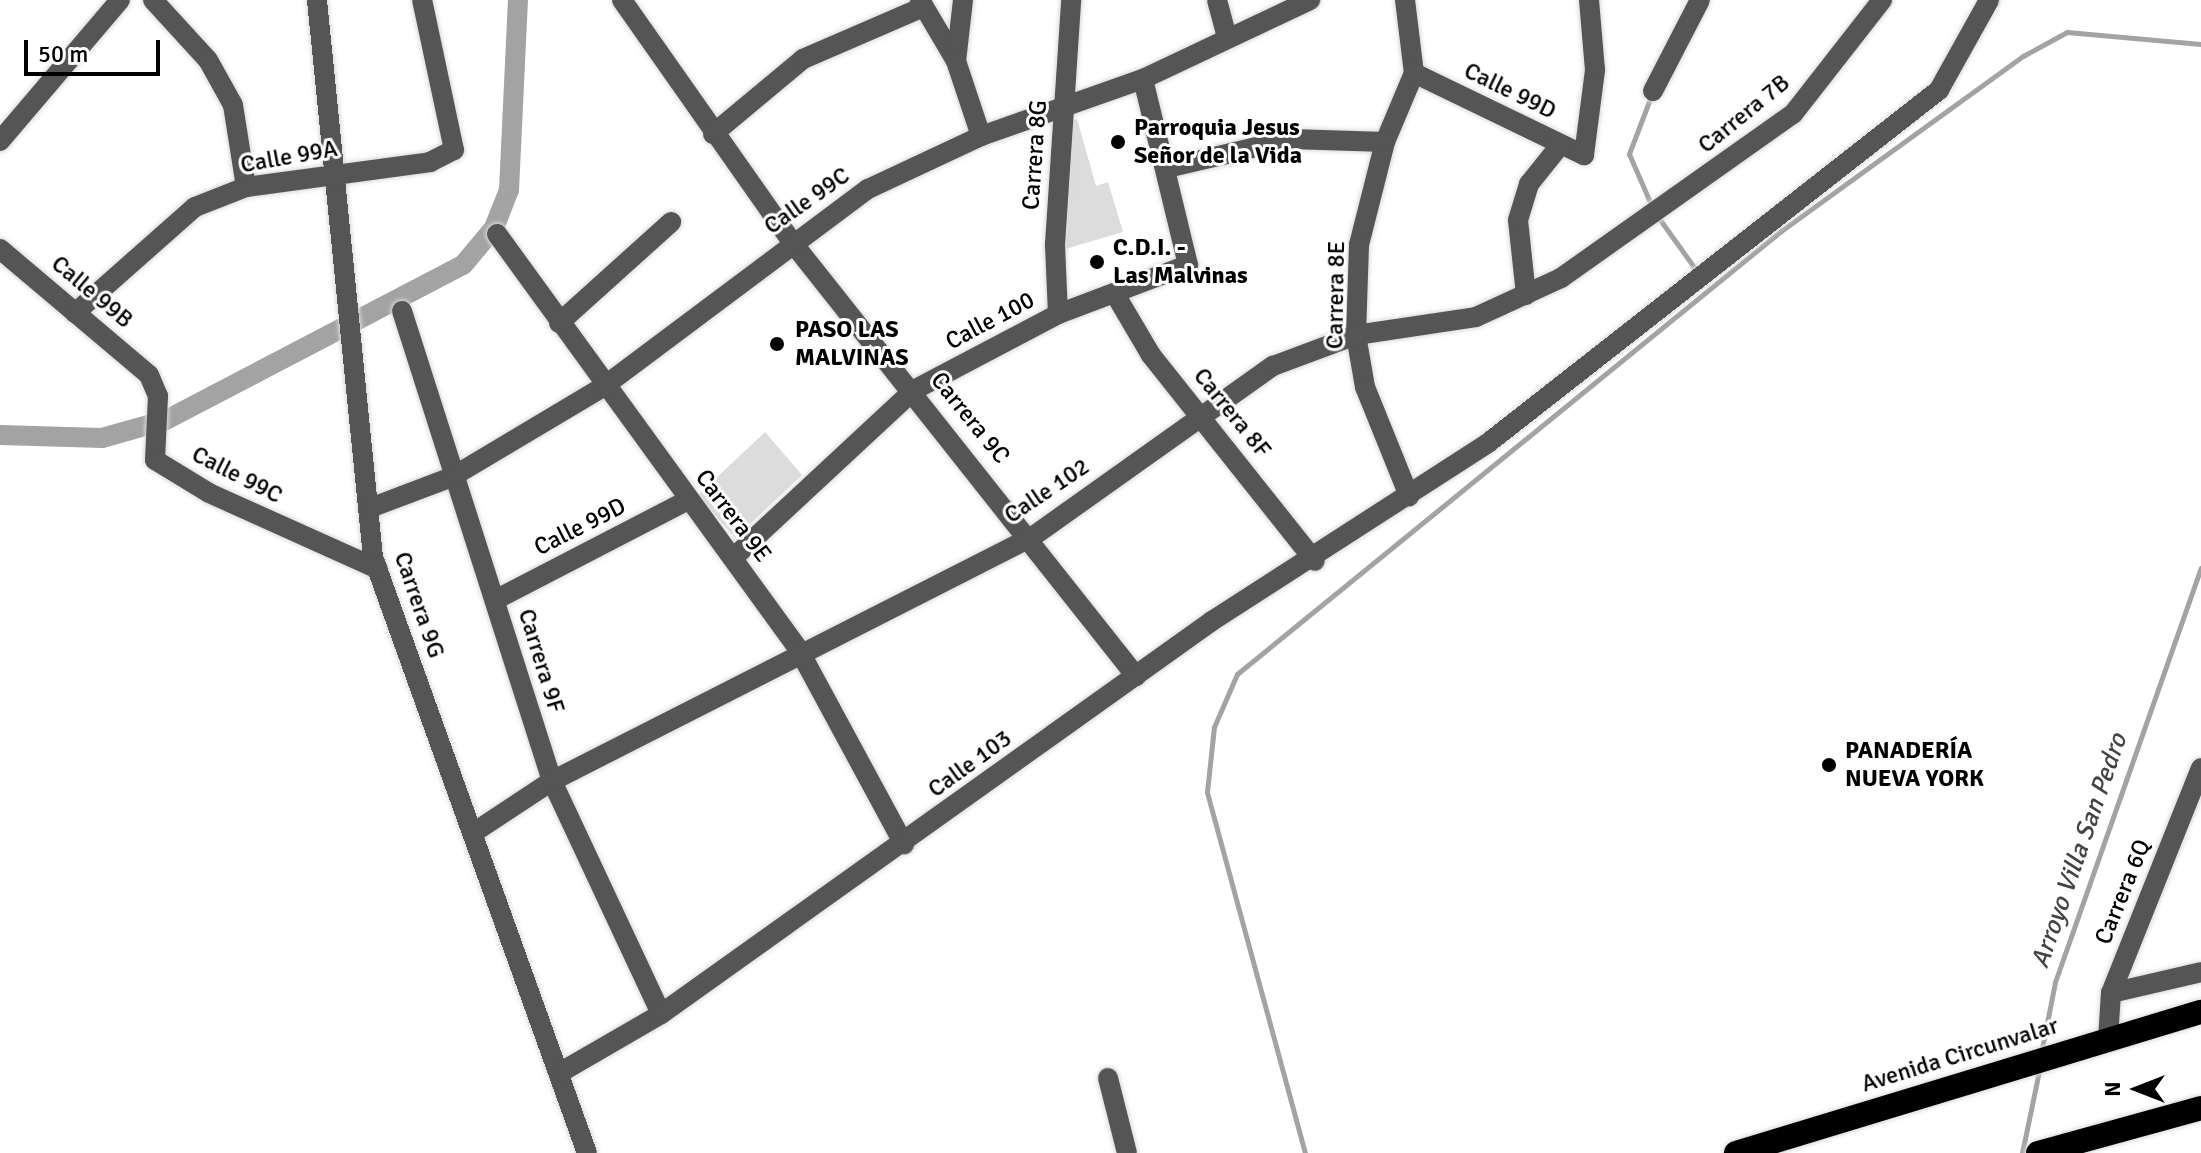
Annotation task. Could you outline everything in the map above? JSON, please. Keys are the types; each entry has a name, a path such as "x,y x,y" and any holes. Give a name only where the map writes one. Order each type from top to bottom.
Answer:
{"highway":[{"name":"Avenida Circunvalar","path":"1736,1153 2201,1012"},
{"path":"2038,1153 2201,1108"}],"street":[{"path":"0,141 120,0"},
{"path":"153,0 208,60 233,105 246,187"},
{"name":"Carrera 9G","path":"317,0 340,173 348,330 378,569 561,1072 587,1153"},
{"name":"Calle 99A","path":"75,313 195,207 246,187 430,162 454,150 422,0"},
{"name":"Carrera 9C","path":"622,0 713,134 792,242 1032,537 1136,676"},
{"name":"Carrera 8G","path":"1058,314 1055,244 1071,0"},
{"path":"1217,0 1226,34"},
{"name":"Calle 99C","path":"370,508 452,477 603,387 792,242 868,189 981,136 1065,109 1143,79 1226,34 1310,0"},
{"name":"Carrera 8E","path":"1405,0 1414,73 1385,142 1359,245 1356,335 1365,387 1409,496"},
{"name":"Calle 99D","path":"1414,73 1584,155 1595,70 1589,0"},
{"path":"1653,91 1700,0"},
{"name":"Carrera 7B","path":"1656,213 1793,114 1882,0"},
{"name":"Calle 103","path":"561,1072 661,1014 1136,676 1315,561 1409,496 1939,90 1989,0"},
{"path":"713,134 803,59 925,10 962,9 956,61"},
{"path":"925,10 956,61 981,136"},
{"path":"1143,79 1167,168 1291,139 1385,142"},
{"path":"1526,295 1518,220 1529,184 1561,144"},
{"name":"Calle 100","path":"733,558 914,390 1058,314 1188,265 1167,168"},
{"name":"Calle 102","path":"473,833 552,781 799,650 1032,537 1200,414 1273,366 1356,335 1438,326 1526,295 1656,213"},
{"path":"559,323 671,222"},
{"name":"Carrera 9E","path":"497,234 603,387 799,650 904,844"},
{"name":"Calle 99B","path":"0,249 149,375"},
{"name":"Carrera 8F","path":"1115,294 1151,355 1315,561"},
{"name":"Carrera 9F","path":"402,311 452,477 495,600 552,781 661,1014"},
{"name":"Calle 99C","path":"149,375 158,410 154,434 155,460 169,470 378,569"},
{"name":"Calle 99D","path":"495,600 688,500"},
{"name":"Carrera 6Q","path":"2108,1039 2111,993 2201,768"},
{"path":"2111,993 2201,972"},
{"path":"1108,1078 1127,1153"}],"shaded area":[{"path":"1077,119 1096,186 1108,182 1123,232 1062,250 1069,122"},
{"path":"765,432 802,475 735,538 698,495"}],"waterway":[{"path":"0,435 102,438 166,420 463,265 494,228 509,190 518,0"},
{"path":"1305,1153 1207,792 1214,727 1237,674 1781,231 2023,56 2067,32 2201,44"},
{"path":"1651,96 1629,154 1653,209"},
{"path":"1658,217 1699,274"},
{"name":"Arroyo Villa San Pedro","path":"2041,1053 2055,982 2201,568"},
{"name":"Arroyo Villa San Pedro","path":"2022,1153 2039,1071"}],"place":[{"name":"Parroquia Jesus Señor de la Vida","path":"1118,142"},
{"name":"C.D.I. - Las Malvinas","path":"1097,262"},
{"name":"PASO LAS MALVINAS","path":"777,344"},
{"name":"PANADERÍA NUEVA YORK","path":"1829,765"}]}
